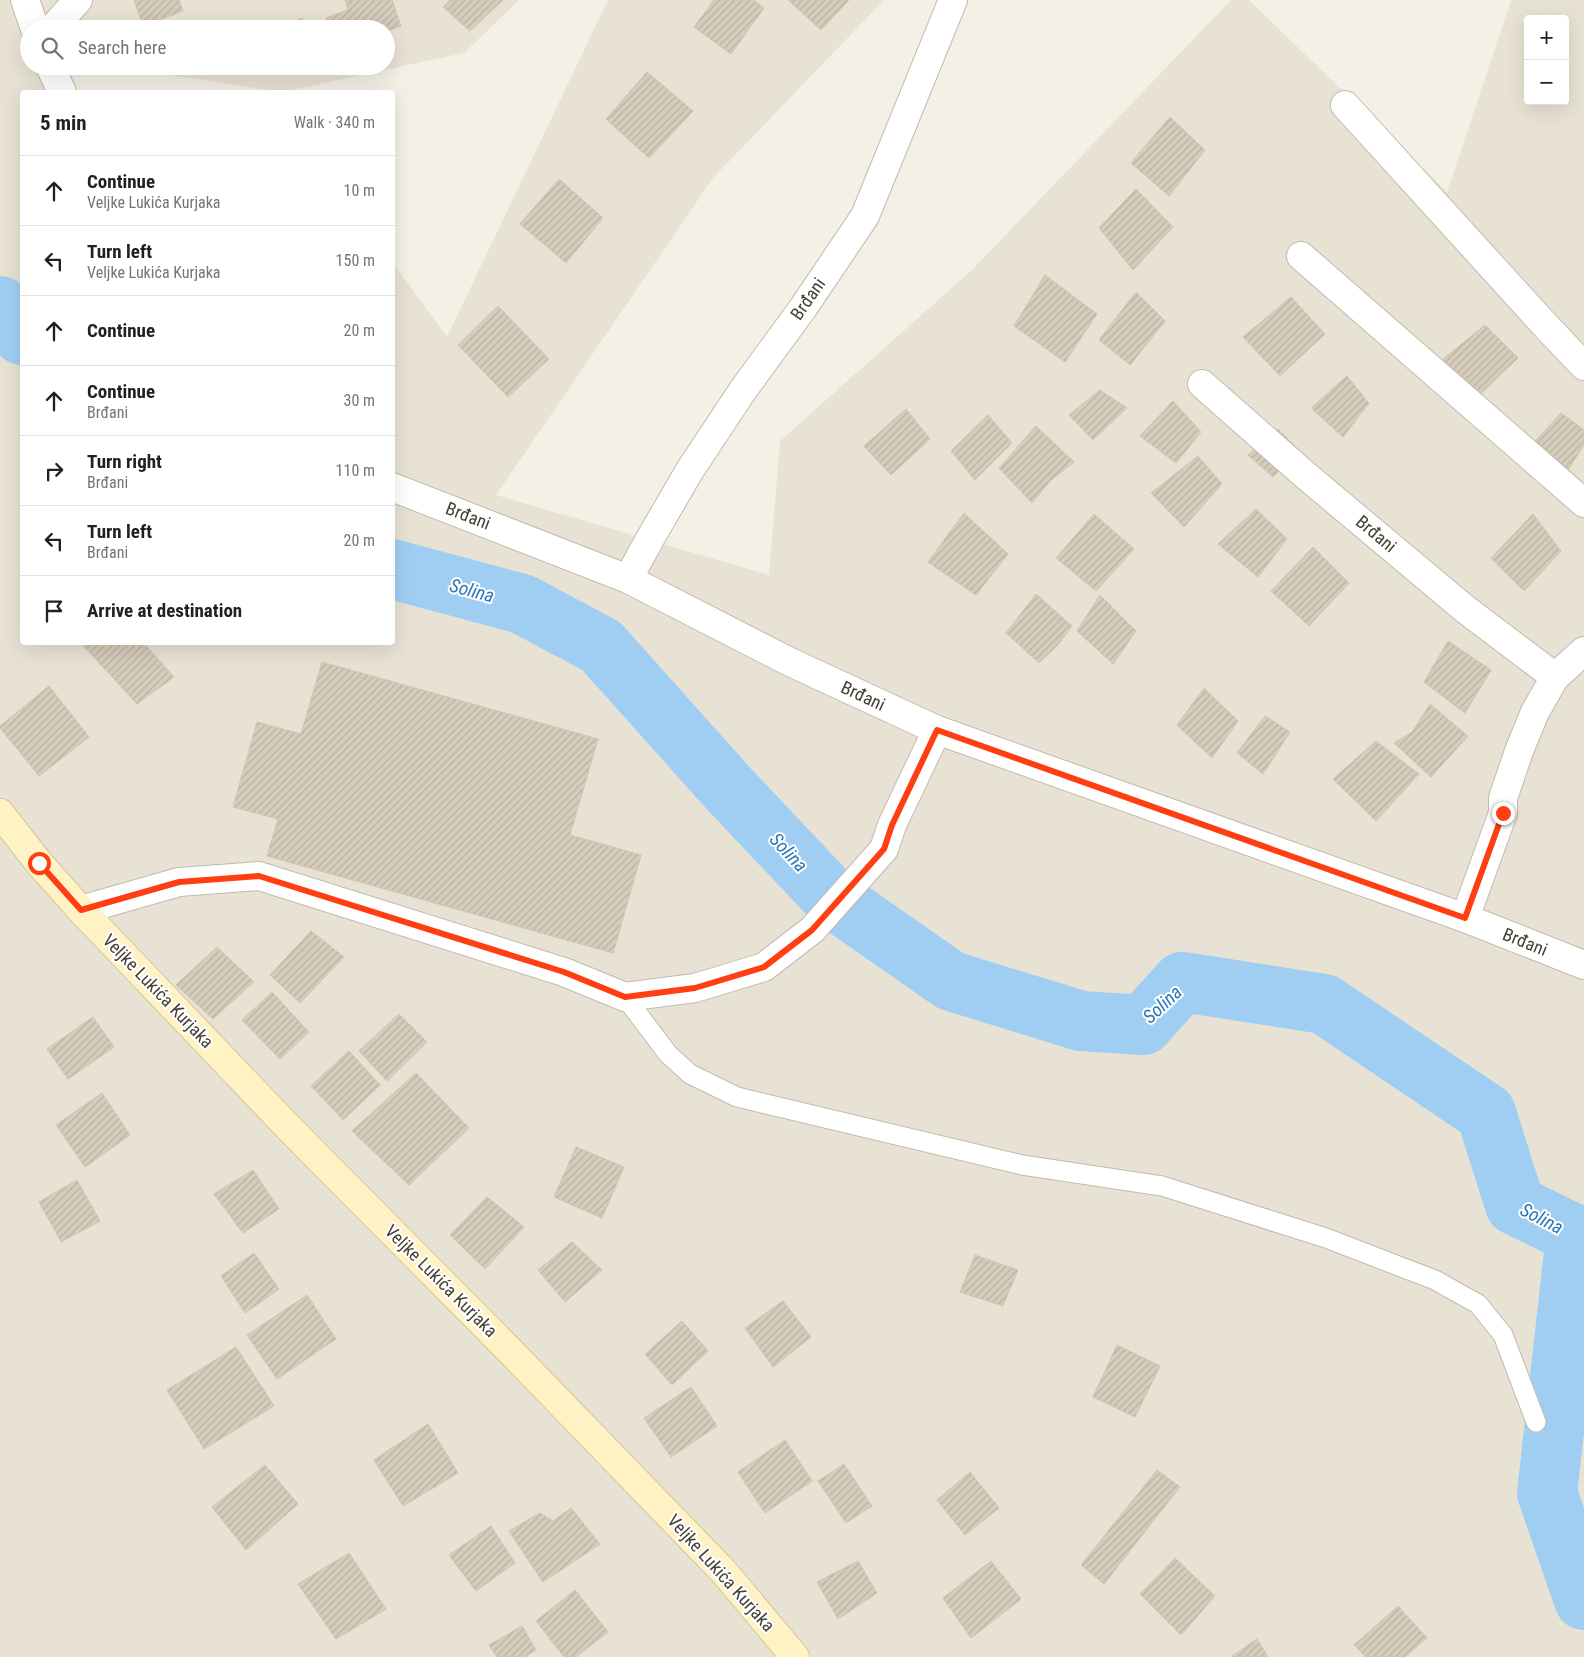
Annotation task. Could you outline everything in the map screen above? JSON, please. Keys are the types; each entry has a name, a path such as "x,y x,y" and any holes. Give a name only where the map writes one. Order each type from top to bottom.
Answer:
{"main road":[{"name":"Veljke Lukića Kurjaka","path":"0,813 39,863 81,910 287,1126 515,1356 724,1572 795,1657"}],"street":[{"path":"26,0 32,20"},
{"path":"60,20 78,0"},
{"name":"Brđani","path":"628,579 650,537 690,470 743,390 803,308 865,216 953,0"},
{"path":"54,75 61,90"},
{"path":"1345,105 1584,366"},
{"path":"1301,256 1584,503"},
{"name":"Brđani","path":"1202,384 1304,474 1465,609 1555,677"},
{"name":"Brđani","path":"395,488 628,579 790,662 937,730 1465,918 1584,965"},
{"path":"1465,918 1503,813 1503,798 1535,712 1555,677 1584,651"},
{"path":"81,910 179,882 259,876 564,972 625,997 695,988 764,967 812,930 884,849 892,825 937,730"}],"lane":[{"path":"625,997 668,1054 690,1074 737,1097 1022,1165 1162,1186 1326,1238 1435,1280 1478,1304 1503,1334 1536,1422"}],"shaded area":[{"path":"0,0 519,0 464,53 395,68 395,20 20,20 20,75 49,75 55,90 20,90 20,645 395,645 395,266 447,337 608,0 884,0 713,178 496,495 769,575 780,441 973,269 1231,0 1249,0 1447,192 1511,0 1584,0 1584,1657 0,1657"},
{"path":"170,75 361,75 291,90 269,90"}],"building":[{"path":"134,0 179,0 183,11 159,20 141,20"},
{"path":"345,0 392,0 401,26 395,28 395,20 327,20 326,18 348,10"},
{"path":"450,0 503,0 470,31 443,7"},
{"path":"714,0 754,0 764,8 731,54 694,27"},
{"path":"788,0 849,0 821,30"},
{"path":"647,72 693,111 649,158 606,119"},
{"path":"1170,117 1205,150 1169,196 1131,163"},
{"path":"559,179 603,218 566,263 520,224"},
{"path":"1136,189 1173,227 1133,270 1099,228"},
{"path":"1045,275 1097,314 1065,362 1014,326"},
{"path":"1136,292 1165,321 1130,365 1099,340"},
{"path":"1291,297 1325,334 1280,376 1243,337"},
{"path":"498,306 549,359 508,397 458,345"},
{"path":"1485,325 1518,358 1473,401 1437,364"},
{"path":"1347,376 1369,403 1343,437 1311,408"},
{"path":"1100,390 1127,408 1093,440 1069,415"},
{"path":"1173,401 1201,432 1176,463 1140,436"},
{"path":"906,409 930,439 891,475 864,446"},
{"path":"1561,413 1584,430 1584,445 1564,476 1528,449"},
{"path":"988,415 1012,443 975,480 951,451"},
{"path":"1036,426 1074,462 1050,481 1032,503 999,468"},
{"path":"1278,429 1299,450 1273,477 1248,455"},
{"path":"1198,456 1222,484 1184,527 1151,493"},
{"path":"1256,509 1287,539 1258,577 1218,544"},
{"path":"964,513 1008,554 976,595 928,562"},
{"path":"1094,514 1134,549 1096,591 1056,558"},
{"path":"1533,514 1561,551 1524,591 1491,558"},
{"path":"1313,547 1349,583 1309,626 1271,591"},
{"path":"1036,594 1072,626 1057,646 1039,663 1006,633"},
{"path":"1100,595 1136,631 1113,664 1077,631"},
{"path":"1448,641 1491,670 1465,713 1424,682"},
{"path":"83,645 146,645 174,677 137,704"},
{"path":"322,662 598,739 570,835 641,855 613,953 267,856 278,819 233,807 257,722 301,734"},
{"path":"49,686 89,737 39,776 0,726"},
{"path":"1204,688 1238,721 1212,758 1177,725"},
{"path":"1430,704 1468,736 1431,777 1394,743 1412,732"},
{"path":"1265,716 1290,732 1263,774 1237,753"},
{"path":"1376,741 1419,774 1376,821 1333,779"},
{"path":"311,931 344,957 300,1003 270,975"},
{"path":"217,947 254,982 213,1019 176,985"},
{"path":"272,992 309,1032 280,1059 242,1020"},
{"path":"399,1014 427,1042 387,1081 359,1051"},
{"path":"93,1017 114,1047 68,1079 47,1049"},
{"path":"349,1051 380,1085 343,1120 311,1086"},
{"path":"416,1073 469,1128 409,1185 352,1131"},
{"path":"102,1093 130,1135 85,1167 56,1125"},
{"path":"576,1147 624,1167 602,1218 554,1197"},
{"path":"253,1170 279,1209 243,1233 214,1194"},
{"path":"77,1180 100,1221 61,1242 39,1202"},
{"path":"487,1197 524,1227 485,1269 450,1235"},
{"path":"572,1242 602,1270 565,1302 538,1270"},
{"path":"254,1253 279,1289 245,1313 221,1276"},
{"path":"975,1255 1018,1270 1003,1306 960,1292"},
{"path":"307,1295 336,1339 277,1379 247,1335"},
{"path":"783,1301 811,1337 773,1367 745,1328"},
{"path":"682,1321 708,1351 672,1385 645,1354"},
{"path":"1117,1345 1160,1366 1135,1417 1093,1397"},
{"path":"236,1347 274,1406 204,1449 167,1390"},
{"path":"691,1387 717,1426 671,1457 644,1418"},
{"path":"428,1424 458,1473 403,1506 374,1460"},
{"path":"785,1440 812,1481 765,1513 738,1472"},
{"path":"844,1464 872,1506 846,1523 818,1481"},
{"path":"265,1465 298,1504 246,1550 212,1507"},
{"path":"1157,1470 1180,1487 1104,1584 1081,1565"},
{"path":"970,1472 999,1508 965,1535 937,1500"},
{"path":"571,1508 600,1544 543,1582 509,1531 540,1513 553,1521"},
{"path":"491,1526 515,1563 476,1591 449,1555"},
{"path":"349,1553 386,1609 336,1639 298,1584"},
{"path":"1175,1558 1215,1596 1181,1635 1140,1594"},
{"path":"858,1561 877,1593 838,1619 817,1582"},
{"path":"991,1561 1021,1599 971,1638 943,1598"},
{"path":"575,1590 608,1632 576,1657 564,1657 536,1621"},
{"path":"1398,1606 1427,1638 1405,1657 1366,1657 1354,1645"},
{"path":"522,1626 536,1650 525,1657 497,1657 489,1645"},
{"path":"1257,1639 1268,1657 1231,1657"}],"waterway":[{"name":"Solina","path":"0,306 20,332"},
{"name":"Solina","path":"395,570 522,604 601,646 729,789 832,898 951,981 1081,1021 1143,1025 1182,982 1324,1004 1486,1113 1515,1205 1576,1235 1547,1493 1584,1600"}],"route":[{"path":"39,863 81,910 179,882 259,876 564,972 625,997 695,988 764,967 812,930 884,849 892,825 937,730 1465,918 1503,813"}]}
